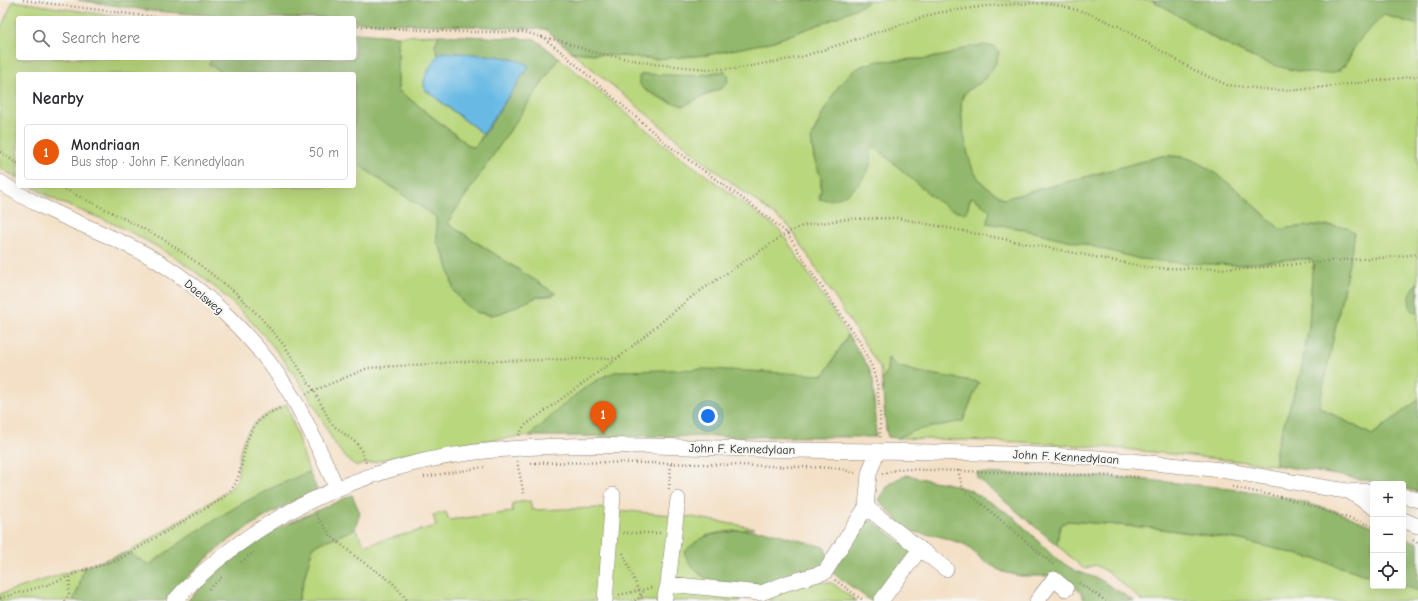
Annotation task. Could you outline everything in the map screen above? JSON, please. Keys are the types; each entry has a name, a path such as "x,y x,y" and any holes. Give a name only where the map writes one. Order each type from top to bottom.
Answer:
{"street":[{"name":"Daelsweg","path":"0,182 37,203 131,247 172,271 217,306 244,334 274,370 294,400 337,488"},
{"name":"John F. Kennedylaan","path":"174,601 212,565 246,538 289,512 337,488 415,463 473,453 516,456 599,446 958,452 1084,457 1216,469 1349,491 1370,491"},
{"path":"668,584 761,593 787,583 825,572 866,507 869,474 877,451"},
{"name":"John F. Kennedylaan","path":"1349,491 1370,505"},
{"path":"605,599 612,532 613,495"},
{"path":"664,601 668,584 674,533 674,495"},
{"path":"1406,497 1418,500"},
{"path":"866,507 946,569"},
{"path":"1406,521 1418,526"},
{"path":"881,601 920,549"},
{"path":"1037,601 1054,579 1070,584"}],"path":[{"path":"24,0 146,16"},
{"path":"356,26 455,32 524,32 565,42 592,52 654,64 707,69 734,68 801,57 937,13 986,6 1055,4 1094,16 1118,26 1196,71 1227,85 1273,90 1298,90 1418,76"},
{"path":"542,37 574,62 668,145 757,209 787,233 812,273 860,342 872,367 877,382 880,415 880,437 877,451"},
{"path":"0,152 16,163"},
{"path":"524,495 516,456 518,437 524,426 618,358 694,295 787,233 802,226 847,219 897,218 1151,268 1244,269 1418,254"},
{"path":"0,598 47,585 87,570 116,562 224,496 231,490 237,479 246,444 252,429 261,418 294,400 368,368 458,362 618,358"},
{"path":"672,447 671,463 674,495"},
{"path":"516,456 585,462 836,468 856,474 885,474 900,469 1145,478"},
{"path":"420,478 488,466"},
{"path":"958,470 963,489 1061,570"},
{"path":"1232,487 1285,498 1370,525"},
{"path":"316,515 331,536 356,557 392,582 408,601"},
{"path":"643,601 612,532 674,533"},
{"path":"238,564 256,551"},
{"path":"825,572 864,601"},
{"path":"206,591 227,573"},
{"path":"65,601 69,593 70,576"},
{"path":"605,599 668,584"},
{"path":"1070,584 1106,601"},
{"path":"635,601 641,596 644,590"}],"green space":[{"path":"78,0 869,0 863,5 831,20 771,42 707,55 656,59 572,52 545,29 356,22 356,16 222,16 152,11"},
{"path":"869,0 1152,0 1177,14 1213,38 1251,57 1339,71 1347,62 1360,39 1384,15 1418,25 1418,282 1411,294 1412,311 1418,313 1418,400 1372,435 1319,407 1354,239 1354,233 1347,227 1314,225 1280,229 1223,179 1198,163 1190,159 1180,157 1162,156 1004,199 986,187 978,179 973,169 964,137 961,103 962,99 968,90 980,83 964,48 948,55 864,65 853,71 839,85 811,138 814,158 821,178 821,189 871,151 873,147 967,211 970,199 973,197 990,211 987,223 1017,228 1140,259 1310,259 1314,263 1309,325 1301,372 1276,449 1276,465 1114,448 1021,442 897,438 917,430 979,383 918,372 897,366 888,358 887,370 882,381 880,368 789,226 708,165 572,52 656,59 707,55 771,42 831,20 863,5","holes":["725,72 722,88 702,97 671,103 645,90 643,75 697,76"]},
{"path":"1152,0 1418,0 1418,25 1384,15 1361,38 1343,67 1337,71 1326,74 1314,73 1288,69 1247,55"},
{"path":"13,1 113,16 16,16 16,60 211,60 209,64 221,72 16,72 16,177 0,168 0,30"},
{"path":"356,33 398,36 398,90 471,147 474,147 479,142 529,66 512,59 487,55 441,52 438,55 435,45 439,35 535,39 559,58 447,223 556,294 537,297 501,313 490,315 476,312 464,304 454,291 445,257 437,242 436,217 356,163 356,72 221,72 209,64 211,60 356,60"},
{"path":"439,35 435,45 438,55 424,80 425,90 483,134 479,142 474,147 471,147 398,90 398,36"},
{"path":"983,45 995,47 999,52 994,66 989,74 982,81 964,93 961,101 961,109 963,131 970,161 974,171 978,178 990,190 1004,199 1162,156 1176,156 1190,159 1215,173 1239,191 1280,229 1314,225 1347,227 1352,231 1354,239 1319,407 1372,435 1418,400 1418,492 1406,489 1406,481 1370,481 1276,465 1276,449 1301,372 1309,325 1314,263 1310,259 1291,259 1237,265 1182,263 1140,259 1017,228 987,223 990,211 973,197 970,199 967,211 964,213 950,209 936,200 873,147 870,165 866,173 862,180 850,192 836,199 819,199 821,178 814,158 811,138 839,85 853,71 864,65 878,61 924,59 948,55 964,48"},
{"path":"559,58 670,149 780,230 848,335 824,375 606,375 577,394 529,436 470,442 425,450 357,466 349,461 337,447 313,403 263,334 215,287 174,257 146,240 109,222 72,207 35,188 356,188 356,163 436,217 437,242 445,257 454,291 464,304 476,312 490,315 501,313 537,297 556,294 447,223"},
{"path":"725,72 729,76 727,83 722,88 684,106 654,95 641,86 639,80 639,76 643,74 697,76"},
{"path":"1418,282 1418,313 1412,311 1409,299 1411,292"},
{"path":"848,335 868,366 873,380 876,437 529,436 559,408 582,390 594,382 618,371 709,369 824,375"},
{"path":"888,358 897,366 918,372 979,382 963,421 917,430 897,438 888,437 886,430 882,381 887,370"},
{"path":"287,404 309,472 268,490 233,509 190,536 149,565 128,552 220,496 232,487 238,477 238,462 241,447 249,430 262,418"},
{"path":"309,472 317,489 282,507 227,542 194,570 165,601 73,601 79,587 84,567 128,552 149,565 190,536 233,509 268,490"},
{"path":"977,473 1127,478 1217,487 1287,498 1335,511 1370,525 1370,576 1319,560 1241,540 1154,528 1068,521 1062,524 1059,530 1057,545 977,478"},
{"path":"907,475 946,483 970,490 1014,517 1056,559 1076,571 1099,579 1134,601 1085,601 1080,591 1059,576 1020,576 1003,572 984,561 964,544 938,536 913,532 903,527 879,500 890,484"},
{"path":"352,495 360,513 355,529 313,546 298,601 187,601 221,568 267,533"},
{"path":"530,501 532,510 597,508 692,517 755,528 705,536 742,585 740,601 298,601 313,546 355,529 365,545 436,526 433,515 446,512 449,520 512,512 513,503"},
{"path":"868,518 912,550 875,601 871,601 830,571"},
{"path":"1068,521 1154,528 1241,540 1319,560 1370,576 1370,589 1406,589 1406,587 1418,591 1418,601 1143,601 1108,572 1095,565 1084,569 1057,545 1059,530 1062,524"},
{"path":"741,530 767,531 824,547 827,554 826,565 766,585 749,586 711,581 691,566 684,553 697,541 717,534"},
{"path":"1406,538 1418,543 1418,591 1406,587"},
{"path":"84,567 79,587 73,601 0,601 0,594"},
{"path":"809,580 832,583 856,601 769,601 770,597"}],"water":[{"path":"441,52 500,57 521,62 529,66 483,134 425,89 424,80 428,71"}],"place":[{"name":"Mondriaan","path":"603,434"}]}
